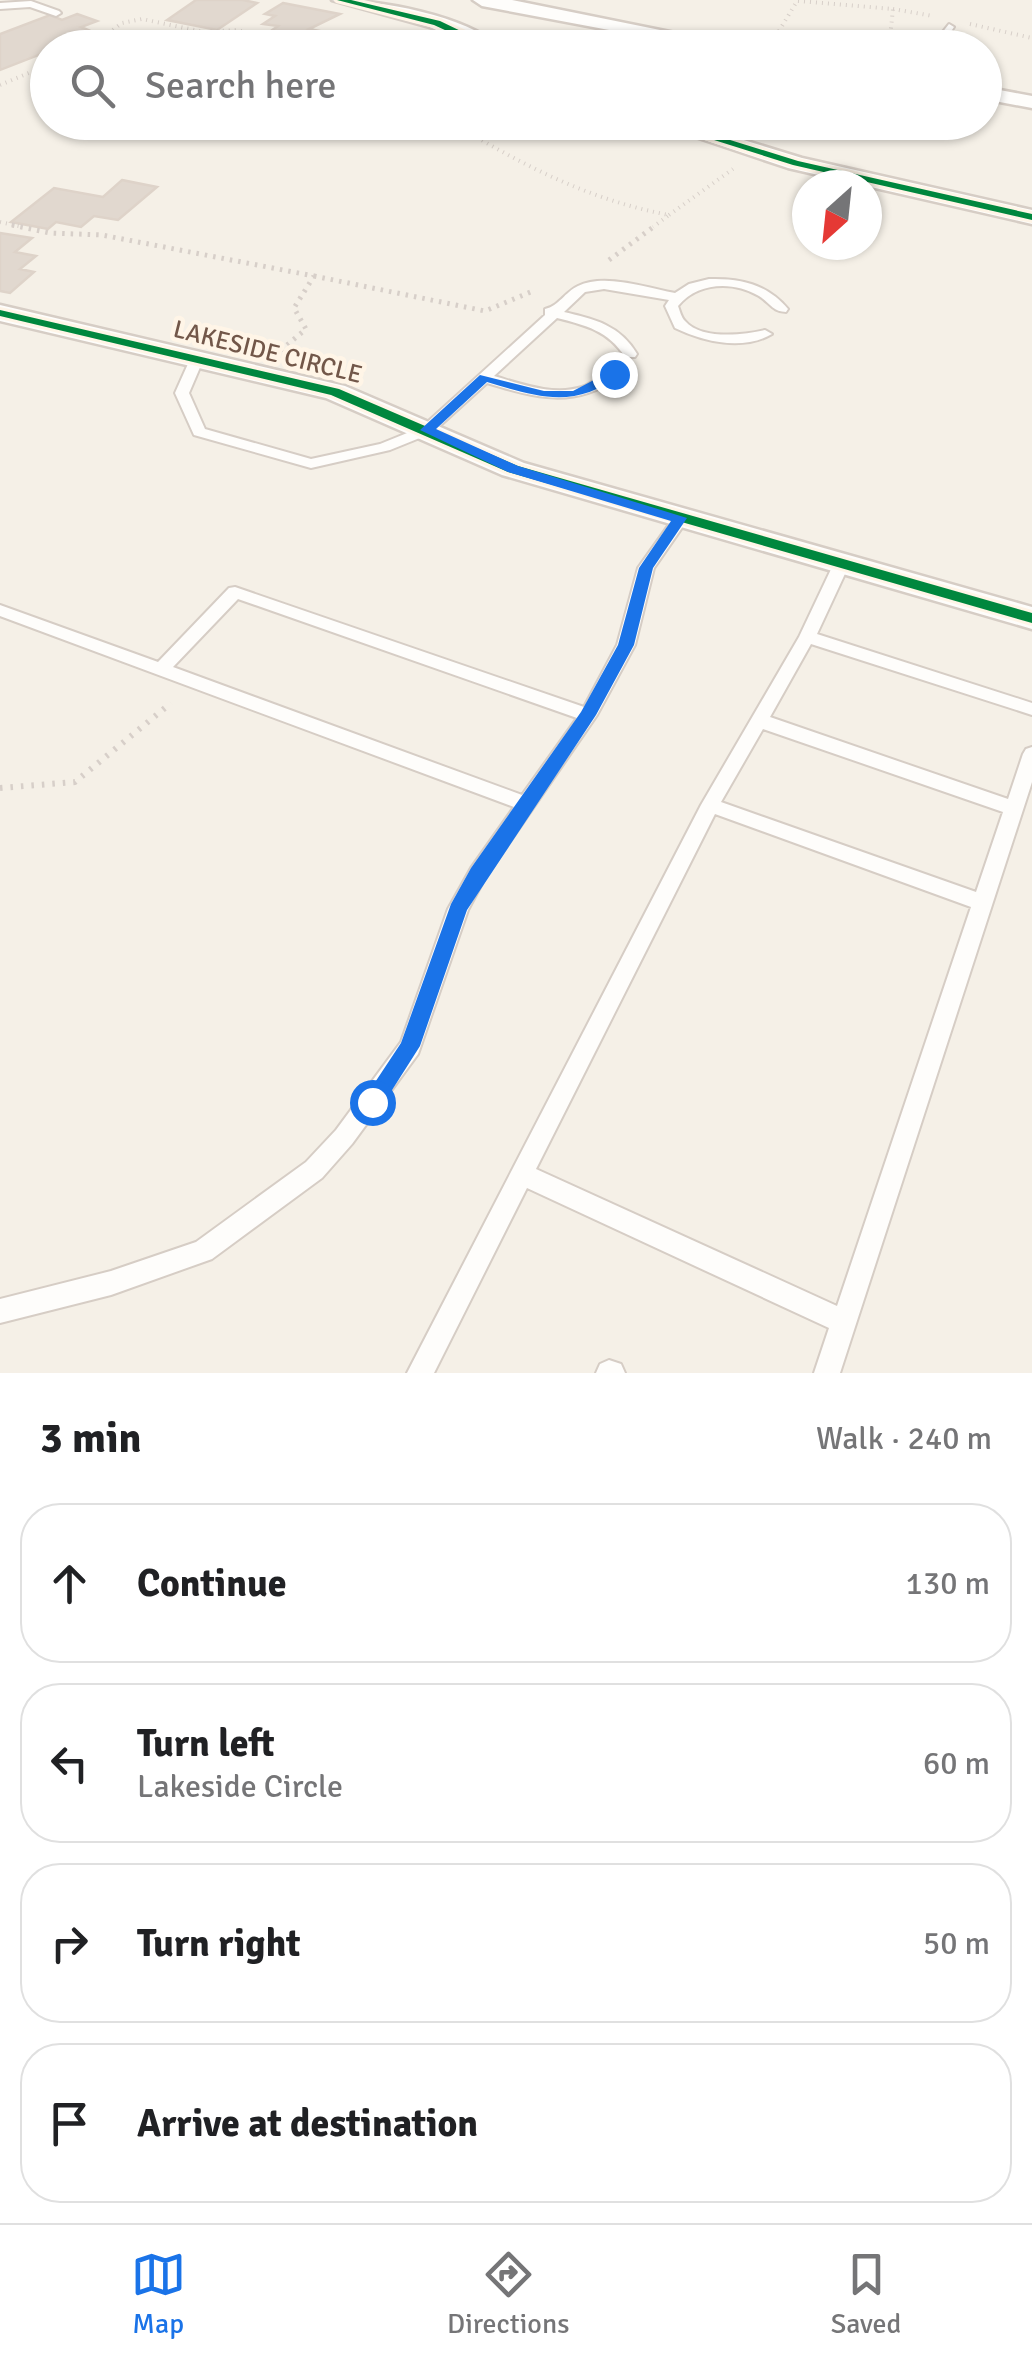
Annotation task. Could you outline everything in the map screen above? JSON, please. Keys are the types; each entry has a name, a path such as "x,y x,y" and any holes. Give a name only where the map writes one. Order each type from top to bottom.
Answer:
{"street":[{"path":"341,0 455,30"},
{"path":"437,23 481,0 642,30"},
{"path":"464,30 515,6"},
{"path":"1002,96 1032,102"},
{"path":"720,140 796,163 1032,217"},
{"name":"LAKESIDE CIRCLE","path":"1,313 335,392 513,469 1032,618"}],"lane":[{"path":"0,6 31,4 56,13"},
{"path":"946,30 949,26"},
{"path":"197,358 182,394 200,432 310,464 385,448 427,430 550,312 581,289 604,285 676,297 700,285 733,284 764,293 781,309"},
{"path":"676,297 673,316 694,332 730,340 765,334"},
{"path":"550,312 609,330 625,341 630,354"},
{"path":"484,378 543,395 576,395 614,374"},
{"path":"0,1311 111,1282 203,1250 314,1170 372,1102 410,1046 458,909 588,715 626,645 646,568 680,518"},
{"path":"420,1373 710,804 807,637 842,563"},
{"path":"162,669 235,592 588,715"},
{"path":"0,610 526,804"},
{"path":"807,637 1032,709"},
{"path":"758,720 1015,808"},
{"path":"827,1373 1032,754"},
{"path":"710,804 983,903"},
{"path":"522,1174 844,1322"}],"path":[{"path":"780,30 798,0 892,8 890,30"},
{"path":"112,30 122,22 142,19 194,30"},
{"path":"0,84 30,72"},
{"path":"480,140 626,209 669,215 614,258 596,265"},
{"path":"0,222 50,233 102,234 485,311 541,288"},
{"path":"274,355 306,329 294,308 314,276"},
{"path":"0,788 75,782 170,702"}],"building":[{"path":"196,0 257,3 217,30 167,20"},
{"path":"283,3 340,14 309,29 314,30 272,30 278,26 263,24 275,16 265,14"},
{"path":"77,14 97,21 81,27 88,30 30,30 30,58 0,70 0,34 50,15 62,20"},
{"path":"122,180 157,187 118,220 94,216 81,227 56,222 48,229 11,222 54,188 103,197"},
{"path":"0,233 32,238 15,252 36,256 20,269 34,272 10,293 0,291"}],"cycle path":[{"path":"341,0 452,30"},
{"path":"720,140 796,163 1032,217"},
{"path":"0,313 335,392 513,469 1032,618"}],"route":[{"path":"372,1102 410,1046 458,909 478,873 588,715 626,645 646,568 680,518 513,469 427,430 484,378 543,395 576,395 602,385 614,374"}]}
